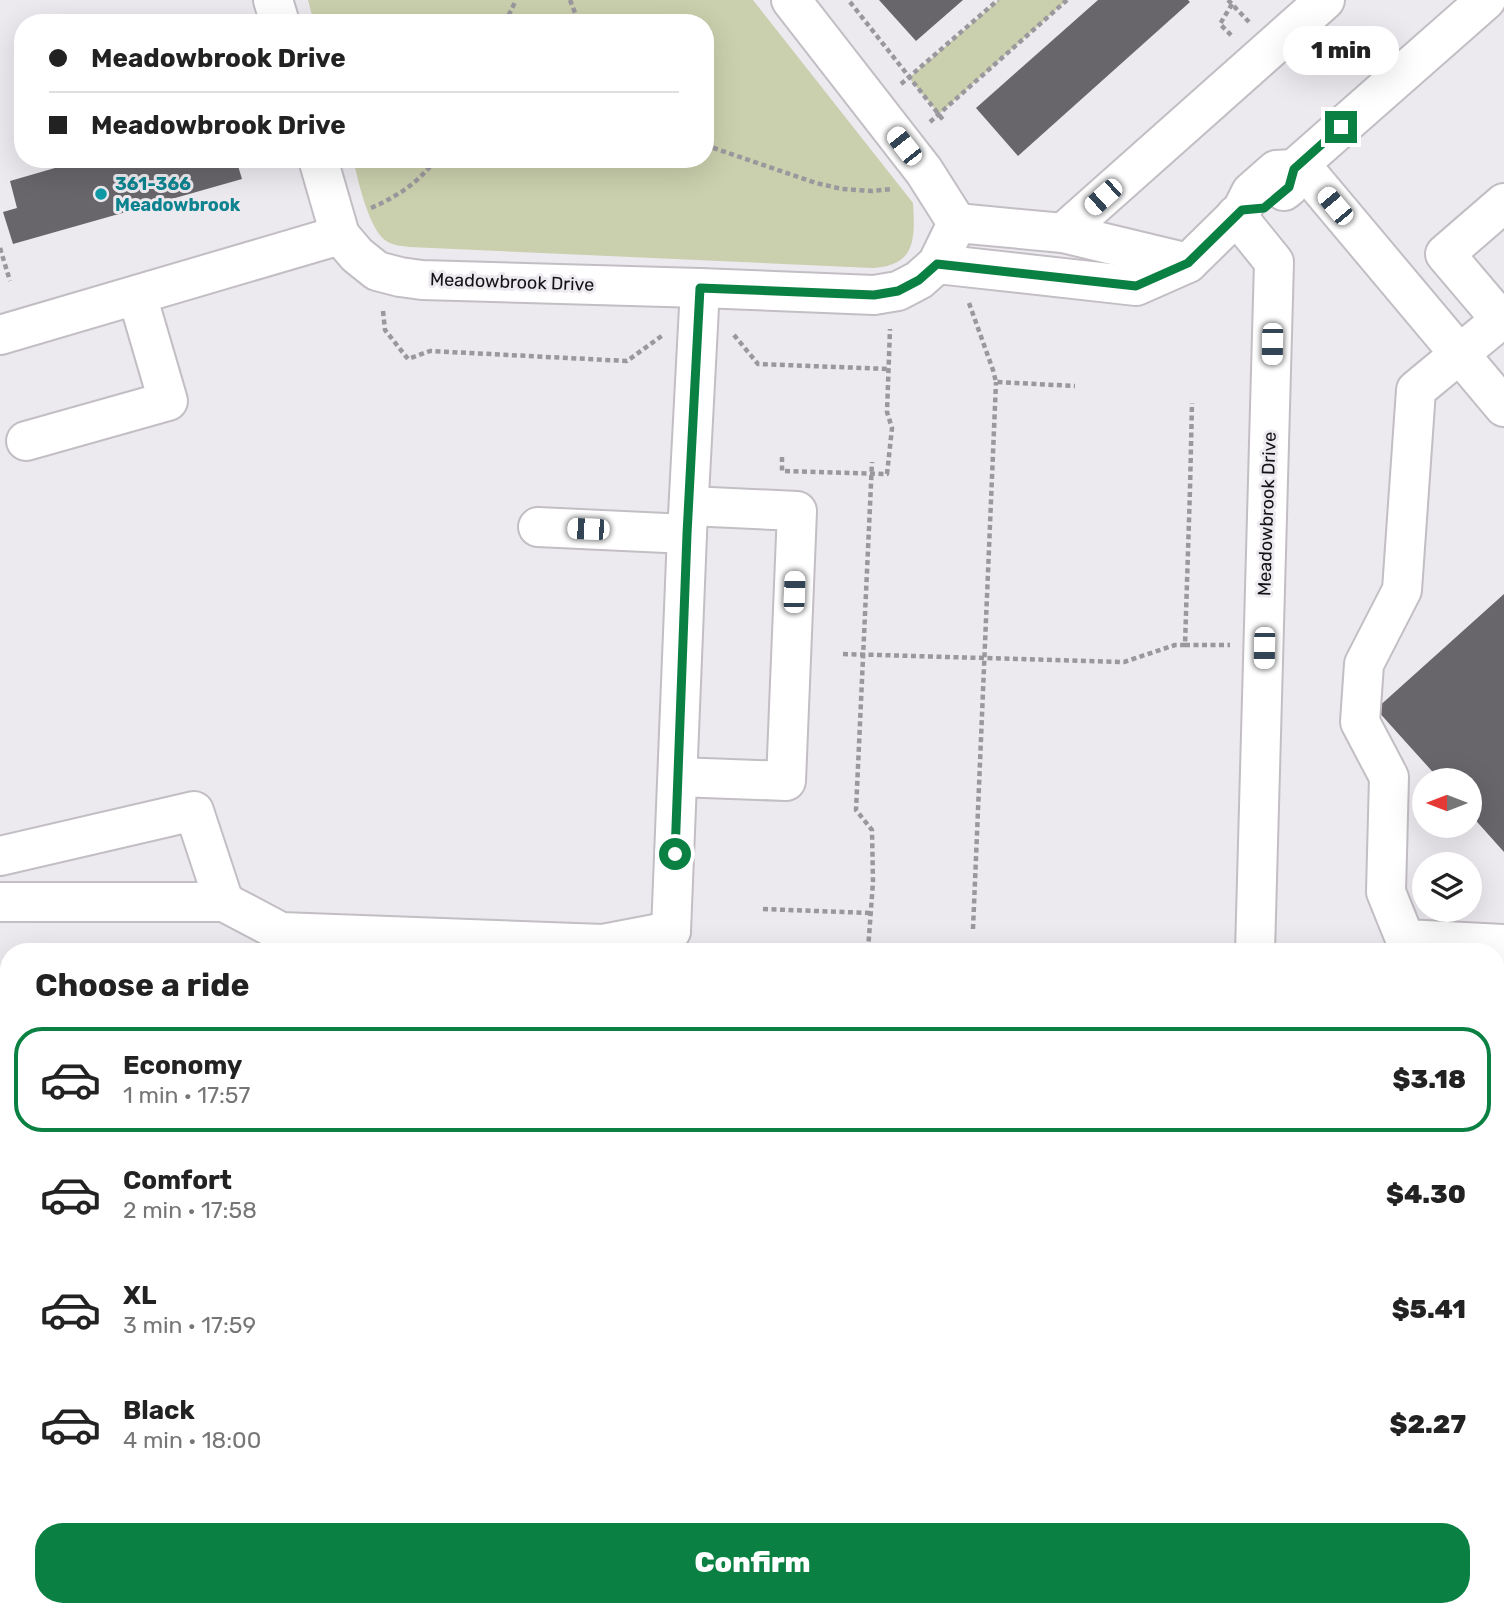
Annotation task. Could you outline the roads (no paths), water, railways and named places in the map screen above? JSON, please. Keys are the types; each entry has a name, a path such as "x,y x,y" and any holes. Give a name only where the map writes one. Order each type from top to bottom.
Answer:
{"street":[{"path":"790,0 923,171 957,223 1063,233 1188,263"},
{"path":"1063,233 1325,0"},
{"path":"947,265 1136,286 1188,263 1239,213 1251,192 1276,170 1297,166 1486,0"},
{"path":"1297,166 1504,407"},
{"name":"Meadowbrook Drive","path":"321,168 340,236 357,255 377,271 422,280 874,295 898,291 947,265 957,223"},
{"path":"1484,943 1405,939 1386,892 1389,777 1360,722 1364,664 1402,590 1416,390 1502,319 1445,254 1504,202"},
{"name":"Meadowbrook Drive","path":"1239,213 1274,261 1255,943"},
{"path":"0,335 340,236"},
{"path":"642,943 681,942 678,777 700,288"},
{"path":"26,441 168,401 137,295"},
{"path":"538,527 688,520 797,511 786,781 678,777"},
{"path":"0,856 194,811 225,902"},
{"path":"0,902 225,902 281,932 576,943"}],"place":[{"name":"361-366 Meadowbrook","path":"101,194"}]}
